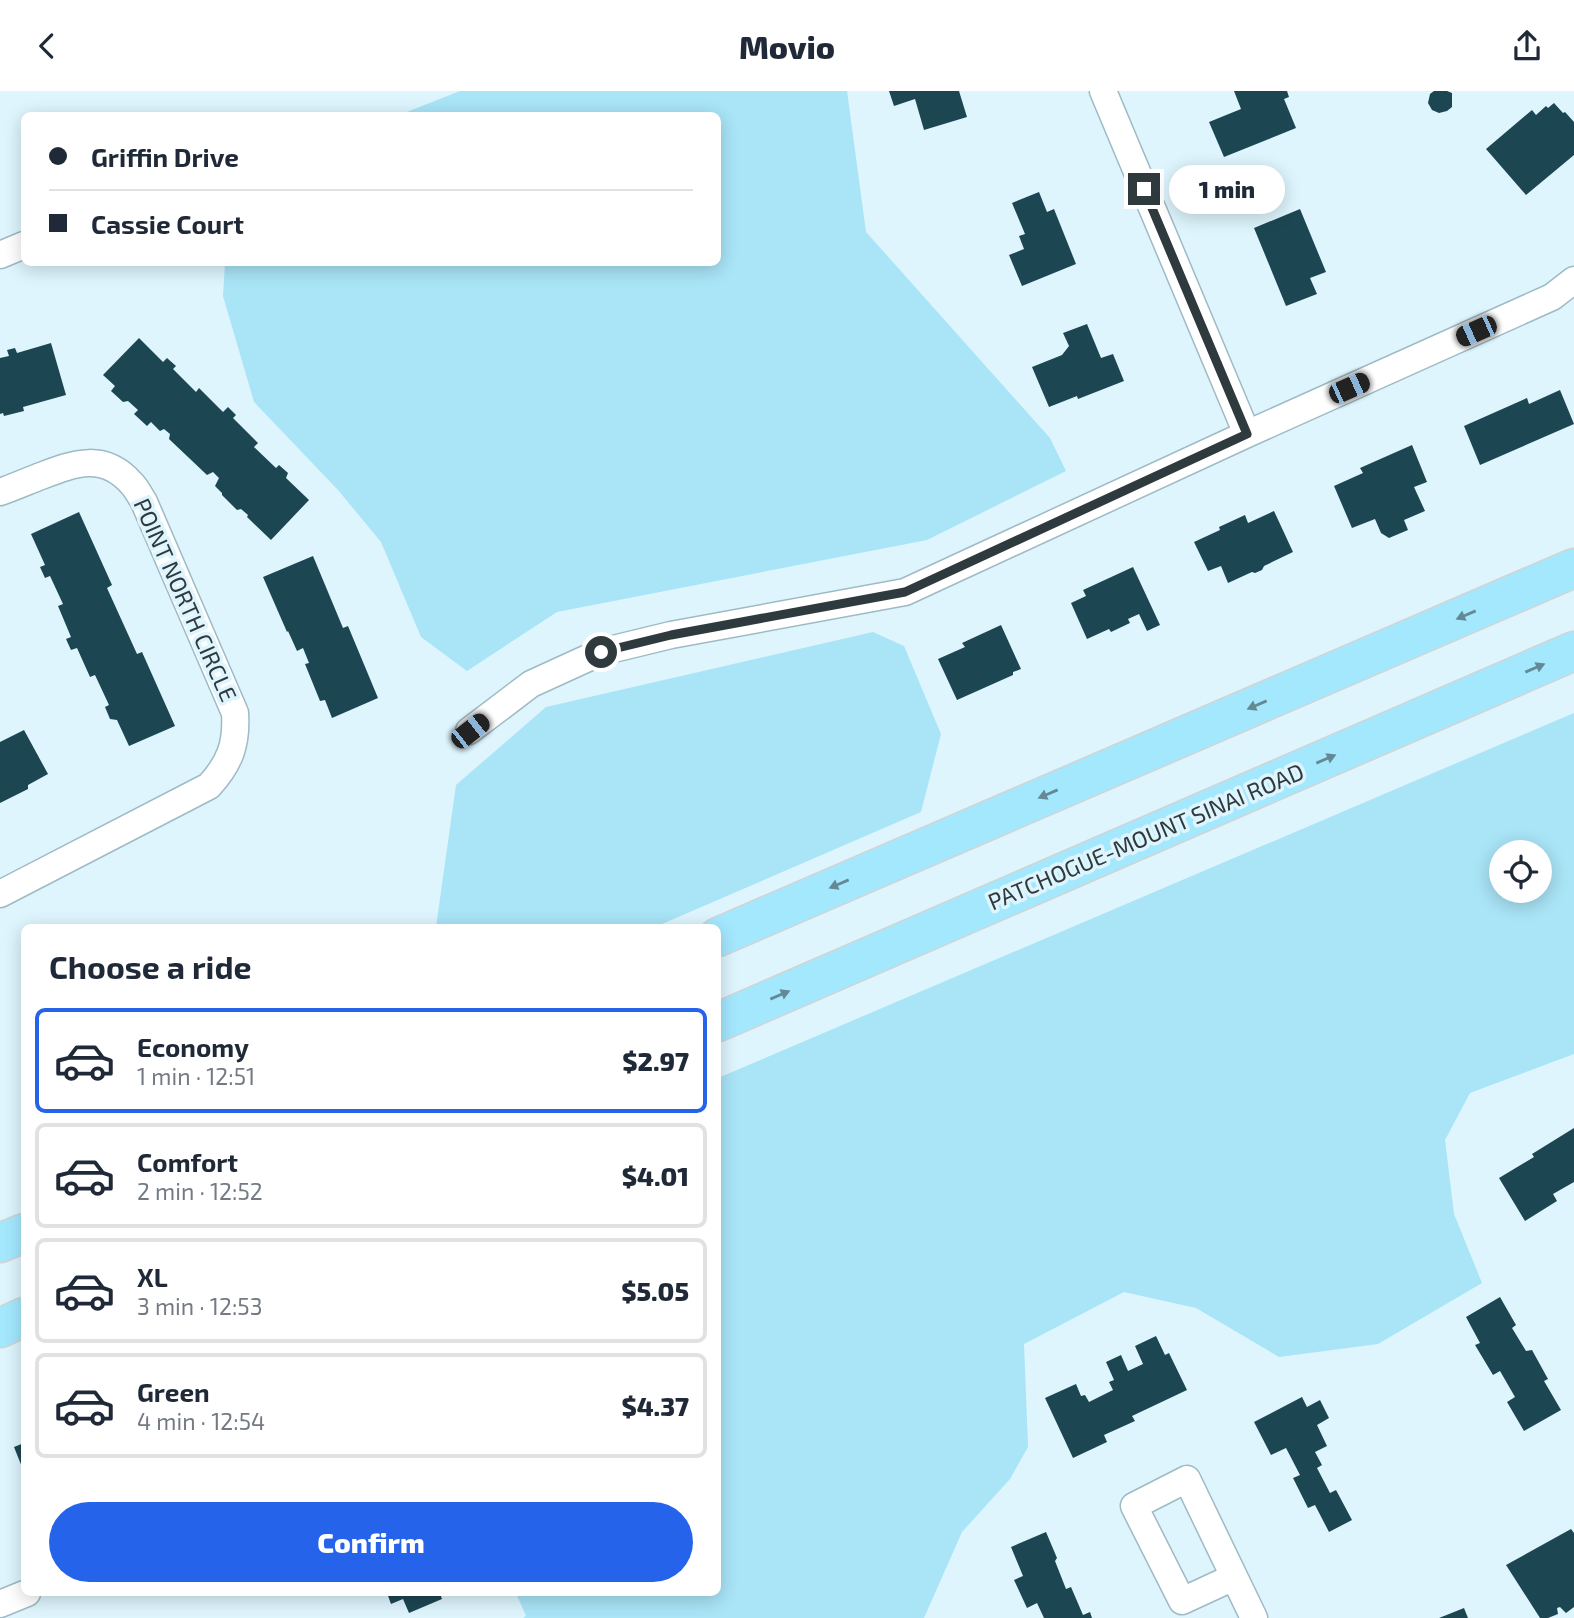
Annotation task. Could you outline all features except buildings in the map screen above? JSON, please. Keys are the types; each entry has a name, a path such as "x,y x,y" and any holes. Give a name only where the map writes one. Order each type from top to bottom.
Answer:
{"highway":[{"path":"721,936 1574,568"},
{"name":"PATCHOGUE-MOUNT SINAI ROAD","path":"721,1021 1574,651"},
{"path":"0,1243 21,1234"},
{"path":"0,1328 21,1318"}],"street":[{"path":"1103,91 1247,434"},
{"path":"0,255 21,247"},
{"path":"470,731 531,684 601,652 671,635 905,592 1552,297 1574,280"},
{"name":"POINT NORTH CIRCLE","path":"0,492 71,464 86,462 109,467 133,484 144,502 235,713 236,727 229,760 209,786 0,894"},
{"path":"1234,1577 1182,1601 1134,1506 1187,1479 1254,1618"},
{"path":"0,1604 21,1595"}],"shaded area":[{"path":"460,91 847,91 866,232 1050,438 1066,471 927,540 557,612 467,671 421,637 381,542 338,490 254,402 223,296 225,266 721,266 721,112 407,112"},
{"path":"873,632 904,646 941,734 921,812 662,924 436,924 456,785 546,707"},
{"path":"1574,713 1574,1054 1470,1093 1445,1140 1454,1214 1482,1283 1378,1344 1279,1357 1196,1308 1124,1292 1024,1344 1028,1447 1010,1479 962,1532 924,1618 523,1618 526,1616 517,1596 721,1596 721,1077"}],"route":[{"path":"601,652 671,635 905,592 1247,434 1144,189"}]}
